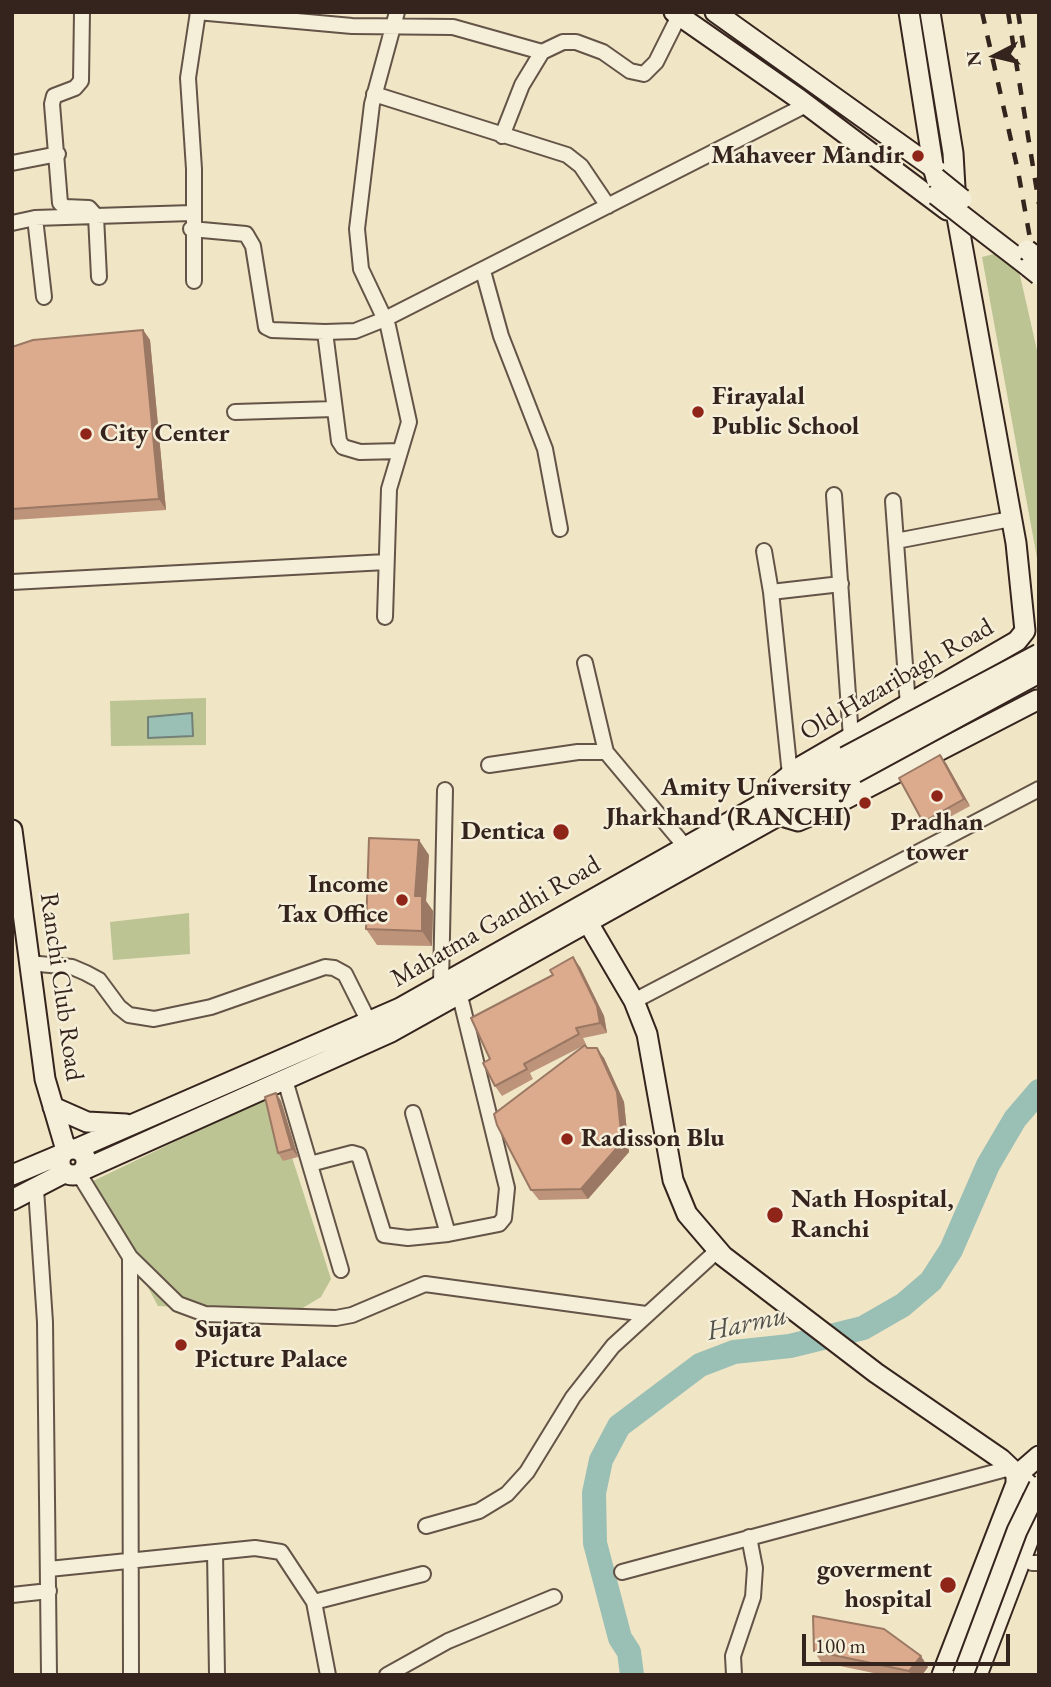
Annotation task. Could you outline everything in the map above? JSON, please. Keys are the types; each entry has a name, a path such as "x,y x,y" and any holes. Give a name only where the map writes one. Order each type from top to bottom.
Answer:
{"street":[{"path":"82,12 81,81 75,88 54,96 52,104 61,204 65,207 89,208 96,216 99,277"},
{"path":"194,281 188,78 198,12 320,18 391,28 436,26 461,29 542,52"},
{"path":"385,617 388,489 409,422 385,319 361,269 357,205 374,94 397,12"},
{"path":"706,12 888,140 940,183 976,218 1033,263"},
{"path":"715,12 940,183"},
{"path":"909,12 940,183"},
{"path":"930,12 940,183"},
{"path":"680,13 940,183"},
{"path":"502,136 522,85 542,52 563,42 576,42 603,52 630,71 644,74 656,62 680,13"},
{"path":"680,13 957,217"},
{"path":"374,94 554,150 575,160 608,205"},
{"path":"191,229 246,234 253,246 265,327 272,330 355,331 483,271 806,105"},
{"path":"12,163 58,154"},
{"name":"Old Hazaribagh Road","path":"776,806 779,784 790,775 1017,641 1025,631 1011,519 957,217 940,183"},
{"path":"12,223 35,218 192,212"},
{"path":"35,218 44,298"},
{"path":"483,271 500,335 545,449 560,529"},
{"path":"325,332 336,429 343,447 360,452 400,451"},
{"path":"235,412 334,410"},
{"path":"834,495 851,738"},
{"path":"893,501 908,706"},
{"path":"896,541 1011,519"},
{"path":"764,551 771,592 790,775"},
{"path":"12,582 386,562"},
{"path":"771,592 841,584"},
{"path":"776,806 798,821 1038,703 1025,631"},
{"name":"Mahatma Gandhi Road","path":"14,1171 72,1162 285,1080 391,1031 450,988 850,765 1039,654"},
{"path":"585,663 606,752 684,845"},
{"name":"Mahatma Gandhi Road","path":"850,765 1039,673"},
{"path":"489,765 578,752 606,752"},
{"path":"634,1001 1039,789"},
{"path":"310,1164 352,1153 359,1155 384,1235 408,1238 448,1234 499,1224 504,1218 507,1188 450,988 445,790"},
{"name":"Mahatma Gandhi Road","path":"582,913 684,845 776,806"},
{"name":"Ranchi Club Road","path":"12,830 45,1079 72,1162"},
{"path":"582,913 634,1001 650,1046 673,1180 679,1200 718,1250 857,1359 1013,1472 1039,1495"},
{"path":"29,964 72,967 86,973 99,980 119,1007 129,1015 154,1019 211,1007 325,967 334,968 345,974 369,1022"},
{"name":"Mahatma Gandhi Road","path":"12,1200 36,1189 72,1162 137,1124 450,988"},
{"path":"285,1080 341,1270"},
{"path":"53,1107 87,1122 137,1124"},
{"path":"413,1113 448,1234"},
{"path":"72,1162 130,1257 178,1304 189,1310 213,1315 336,1318 352,1315 425,1284 646,1314"},
{"path":"36,1189 45,1322 49,1675"},
{"path":"426,1526 479,1511 507,1494 527,1472 573,1397 614,1346 718,1250"},
{"path":"130,1257 131,1675"},
{"path":"622,1572 749,1537 1013,1472 1039,1456"},
{"path":"942,1675 1013,1472"},
{"path":"963,1675 1017,1531 1039,1486"},
{"path":"977,1675 1039,1512"},
{"path":"734,1675 733,1656 753,1597 755,1568 749,1537"},
{"path":"49,1569 255,1548 281,1552 314,1602 328,1675"},
{"path":"215,1552 217,1675"},
{"path":"314,1602 423,1574"},
{"path":"12,1595 49,1591"},
{"path":"387,1675 447,1641 554,1597"}],"green space":[{"path":"1014,249 1039,359 1039,569 982,257"},
{"path":"206,698 206,745 111,746 110,701"},
{"path":"189,913 190,954 113,960 110,922"},
{"path":"272,1095 331,1279 321,1297 296,1312 158,1306 91,1182"}],"water":[{"path":"192,713 193,736 148,738 148,717"}],"building":[{"name":"City Center","path":"143,330 159,499 12,509 12,347 33,340"},
{"name":"Pradhan tower","path":"940,755 964,799 923,822 899,778"},
{"name":"Income Tax Office","path":"369,838 419,840 415,896 422,896 422,931 366,929"},
{"path":"573,957 597,1006 600,1023 576,1028 579,1034 524,1064 527,1069 495,1086 483,1063 490,1059 471,1018 553,975 550,970"},
{"name":"Radisson Blu","path":"585,1045 587,1048 597,1048 617,1092 622,1142 581,1189 531,1190 497,1125 494,1114"},
{"path":"276,1093 292,1149 278,1153 265,1097"},
{"path":"813,1616 884,1629 921,1656 909,1671 814,1651"}],"waterway":[{"name":"Harmu","path":"632,1675 629,1652 620,1638 595,1543 594,1493 601,1460 619,1426 700,1365 734,1352 790,1346 863,1328 903,1305 931,1281 951,1250 988,1165 1015,1119 1039,1091"}],"railway":[{"path":"982,12 1018,171 1039,289"},
{"path":"1008,12 1039,204"},
{"path":"1018,12 1025,57"}],"place":[{"name":"Mahaveer Mandir","path":"918,156"},
{"name":"Firayalal Public School","path":"698,412"},
{"name":"City Center","path":"86,434"},
{"name":"Pradhan tower","path":"937,796"},
{"name":"Amity University Jharkhand (RANCHI)","path":"865,803"},
{"name":"Dentica","path":"561,832"},
{"name":"Income Tax Office","path":"402,900"},
{"name":"Radisson Blu","path":"567,1139"},
{"name":"Nath Hospital, Ranchi","path":"775,1215"},
{"name":"Sujata Picture Palace","path":"181,1345"},
{"name":"goverment hospital","path":"948,1585"}]}
